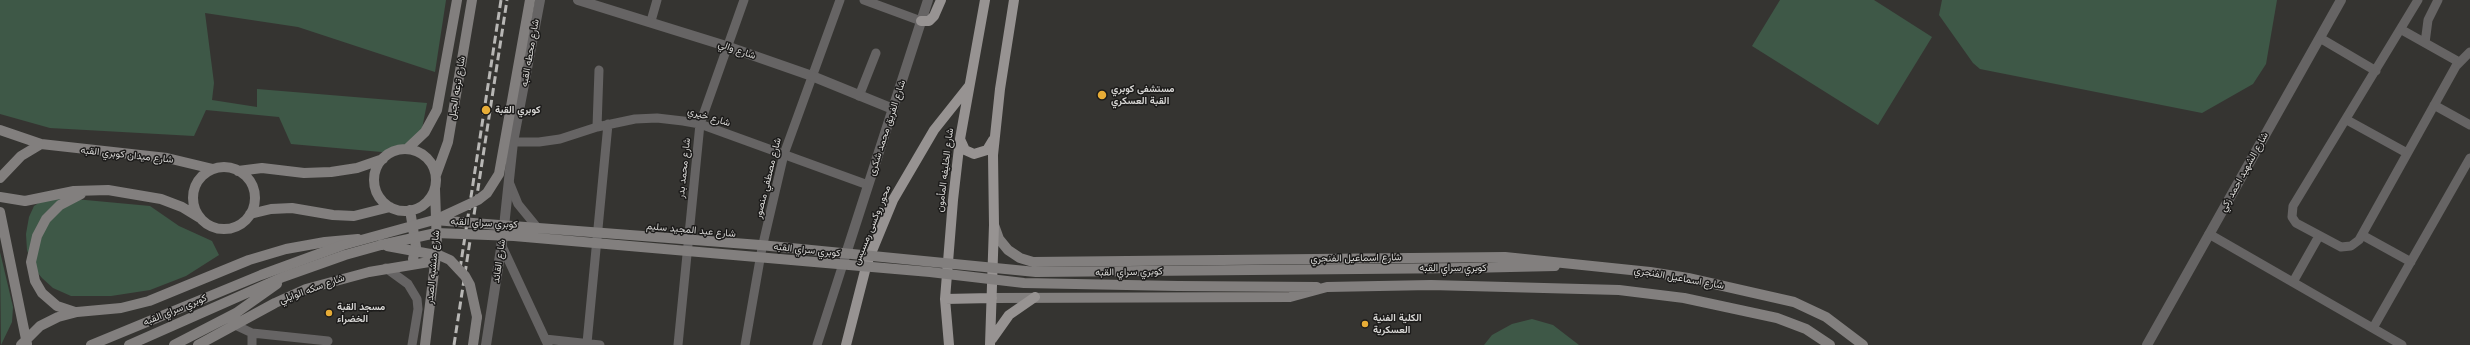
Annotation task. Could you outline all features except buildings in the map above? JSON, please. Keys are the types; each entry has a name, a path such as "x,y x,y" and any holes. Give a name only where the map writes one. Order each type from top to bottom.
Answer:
{"main road":[{"name":"شارع ترعه الجبل","path":"436,175 449,136 472,0"},
{"path":"434,220 478,200 487,193 500,174 530,0"},
{"path":"921,21 929,20 934,16 941,0"},
{"name":"شارع الخليفه المأمون","path":"949,345 945,299 946,263 960,139 986,0"},
{"path":"991,343 994,225 992,168 994,138 1014,0"},
{"name":"شارع ترعه الجبل","path":"407,149 425,132 437,110 456,5"},
{"path":"456,5 470,12"},
{"name":"محور روكسى رمسيس","path":"846,345 868,263 893,200 934,130 970,86"},
{"name":"شارع ميدان كوبري القبه","path":"0,130 41,144 167,158 213,170"},
{"path":"960,139 965,150 979,154 987,150 994,138"},
{"path":"0,178 21,156 41,144"},
{"path":"200,218 194,206 194,194 202,177 213,170 225,167 238,170 262,168 298,173 331,172 357,168 383,159 394,151 407,149 426,157 436,175 435,189 423,205 410,210 390,207 354,216 333,215 292,208 271,209 250,214"},
{"path":"383,159 376,171 375,185 380,198 390,207"},
{"path":"0,197 14,200 35,200 69,192 92,189 161,199 182,207 210,226 229,228 241,224 250,214 254,202 254,190 248,178 238,170"},
{"path":"92,189 68,199 53,212 41,227 32,255 33,275 42,293 57,306 77,312 91,312 149,301 237,265 286,249 325,242 364,239"},
{"name":"شارع منشيه الصدر","path":"425,345 436,261 435,189"},
{"path":"410,210 416,247 410,264"},
{"path":"0,212 24,344"},
{"name":"كوبري سراي القبه","path":"90,345 261,275 364,239 434,220 760,245 1036,272 1524,268 1569,265"},
{"name":"شارع اسماعيل الفنجري","path":"994,225 1002,243 1016,256 1034,262 1057,263 1505,256 1569,265 1612,268 1688,278 1783,299 1826,317 1863,345"},
{"name":"كوبري سراي القبه","path":"129,345 283,278 381,245 436,234 514,236 930,272 1024,284 1327,287"},
{"path":"381,245 420,251 450,260 465,276 470,285 477,317 473,345"},
{"path":"1243,287 1249,273 1244,259"},
{"name":"شارع سكه الوايلي","path":"198,345 275,302 306,289 386,268 436,261"},
{"path":"1057,263 1051,270 1049,280 1052,289 1058,296"},
{"path":"174,345 236,313 263,295 283,278"},
{"name":"شارع اسماعيل الفنجري","path":"992,298 1058,296 1290,297 1327,287 1518,286 1641,292 1684,298 1777,318 1806,329 1830,345"},
{"path":"991,343 1009,315 1035,297"},
{"path":"945,299 992,298"},
{"path":"24,344 49,321 77,312"}],"street":[{"name":"شارع محطه القبه","path":"508,177 513,142 540,0"},
{"name":"شارع والي","path":"578,0 605,4 812,76 893,109"},
{"path":"651,21 657,0"},
{"name":"شارع محمد بدر","path":"678,345 700,124 726,46 744,0"},
{"name":"شارع مصطفي منصور","path":"745,345 762,248 784,154 840,0"},
{"path":"864,0 921,21"},
{"name":"شارع الفريق محمد شكرى","path":"845,257 928,0"},
{"name":"شارع الشهيد احمد زكي","path":"2147,345 2341,0"},
{"path":"2402,30 2425,43 2466,59 2434,105 2362,235 2356,243 2341,247 2296,223 2292,217 2292,210 2402,30 2418,0"},
{"path":"2425,43 2426,25 2438,0"},
{"path":"2320,38 2376,71"},
{"path":"859,96 876,53"},
{"path":"597,127 599,70"},
{"path":"2434,105 2470,125"},
{"name":"شارع خيري","path":"513,142 538,142 560,139 608,124 657,118 700,124 868,185"},
{"path":"2346,120 2407,154"},
{"path":"586,344 608,124"},
{"path":"2373,328 2470,158"},
{"path":"508,177 518,204 536,226"},
{"name":"شارع القائد","path":"486,345 502,240 508,177"},
{"name":"شارع عبد المجيد سليم","path":"502,240 515,229 536,226 598,233 688,240 845,257"},
{"path":"2209,234 2402,345"},
{"path":"2362,235 2411,262"},
{"path":"2293,282 2319,236"},
{"path":"502,240 546,342 600,345"},
{"path":"817,345 845,257"},
{"path":"386,268 408,284 417,299 418,309 412,345"},
{"path":"235,324 252,333 328,341"},
{"path":"252,333 252,345"}],"green space":[{"path":"0,0 446,0 435,72 298,27 205,13 214,83 212,100 257,107 257,89 427,103 420,139 393,153 291,144 279,117 206,110 194,136 50,128 0,114"},
{"path":"1780,0 1874,0 1932,37 1878,125 1752,46"},
{"path":"1942,0 2277,0 2266,64 2253,84 2202,113 1980,69 1973,63 1939,15"},
{"path":"53,197 150,206 179,226 212,241 219,255 186,276 150,290 111,296 71,296 53,288 42,278 32,266 27,250 26,234 29,217 34,206 43,200"},
{"path":"0,252 13,307 12,322 1,345"},
{"path":"1532,319 1553,325 1579,345 1484,345 1492,335 1512,324"}],"railway":[{"path":"460,269 501,0"},
{"path":"454,345 507,0"}],"place":[{"name":"مستشفى كوبري القبة العسكري","path":"1102,95"},
{"name":"كوبري القبة","path":"486,110"},
{"name":"مسجد القبة الخضراء","path":"329,313"},
{"name":"الكلية الفنية العسكرية","path":"1365,324"}]}
